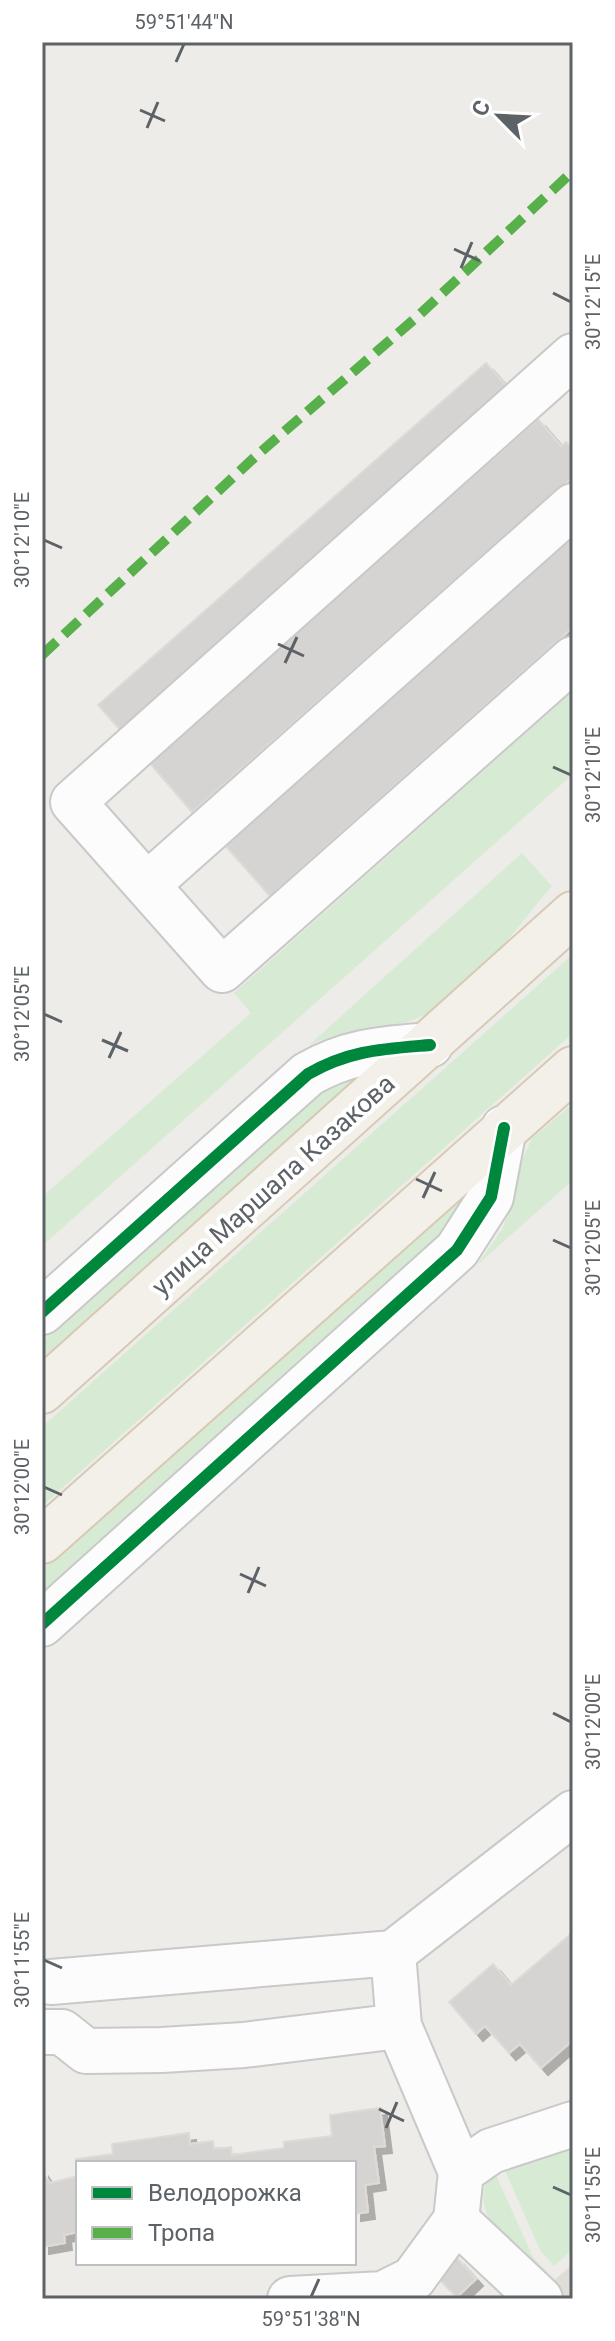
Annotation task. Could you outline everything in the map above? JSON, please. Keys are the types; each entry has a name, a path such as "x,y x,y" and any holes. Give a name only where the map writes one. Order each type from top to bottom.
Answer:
{"main road":[{"name":"улица Маршала Казакова","path":"42,1391 573,914"},
{"path":"42,1541 573,1069"}],"street":[{"path":"573,356 73,802 222,970 573,659"},
{"path":"147,885 573,506"},
{"path":"42,1312 308,1074 337,1058 363,1051 430,1045"},
{"path":"42,1624 457,1250 491,1197 504,1128"},
{"path":"399,2026 244,2045 86,2051 52,2032 47,1972 393,1953 573,1813"},
{"path":"290,2299 383,2294 413,2279 456,2220 461,2172 399,2026 393,1953"},
{"path":"461,2172 491,2151 573,2124"},
{"path":"456,2220 540,2299"}],"shaded area":[{"path":"573,2264 573,2299 533,2299 537,2295"}],"green space":[{"path":"573,691 573,774 42,1246 42,1197 251,1013 234,993"},
{"path":"522,853 552,886 470,981 431,1011 410,1021 333,1037 308,1046"},
{"path":"573,954 573,1033 42,1506 42,1427"},
{"path":"356,1076 362,1077 42,1362 42,1341 324,1089"},
{"path":"573,1104 573,1180 477,1265 503,1228 520,1165 532,1138"},
{"path":"464,1194 465,1199 444,1235 42,1593 42,1570"},
{"path":"573,2138 573,2249 554,2266 540,2250 502,2164"},
{"path":"494,2171 533,2257 547,2272 539,2280 506,2244 487,2215 483,2200 485,2185"}],"building":[{"path":"486,363 509,389 122,732 98,705"},
{"path":"538,419 561,446 566,442 573,449 573,477 192,812 148,761"},
{"path":"573,533 573,627 270,896 224,844"},
{"path":"573,1932 573,2040 541,2068 520,2044 509,2053 485,2026 476,2034 449,2002 493,1964 511,1985"},
{"path":"380,2108 385,2146 374,2147 379,2183 365,2185 368,2212 356,2214 356,2161 76,2161 113,2154 112,2144 189,2133 190,2144 213,2141 214,2149 231,2147 232,2155 284,2148 284,2142 332,2136 330,2115"},
{"path":"42,2171 50,2183 76,2176 76,2232 64,2235 65,2243 42,2247"},
{"path":"457,2258 476,2279 457,2297 437,2277"}],"marked path":[{"path":"42,655 256,456 418,316 573,171"}],"cycle path":[{"path":"42,1312 308,1074 353,1055 430,1045"},
{"path":"42,1624 457,1250 491,1197 504,1128"}]}
